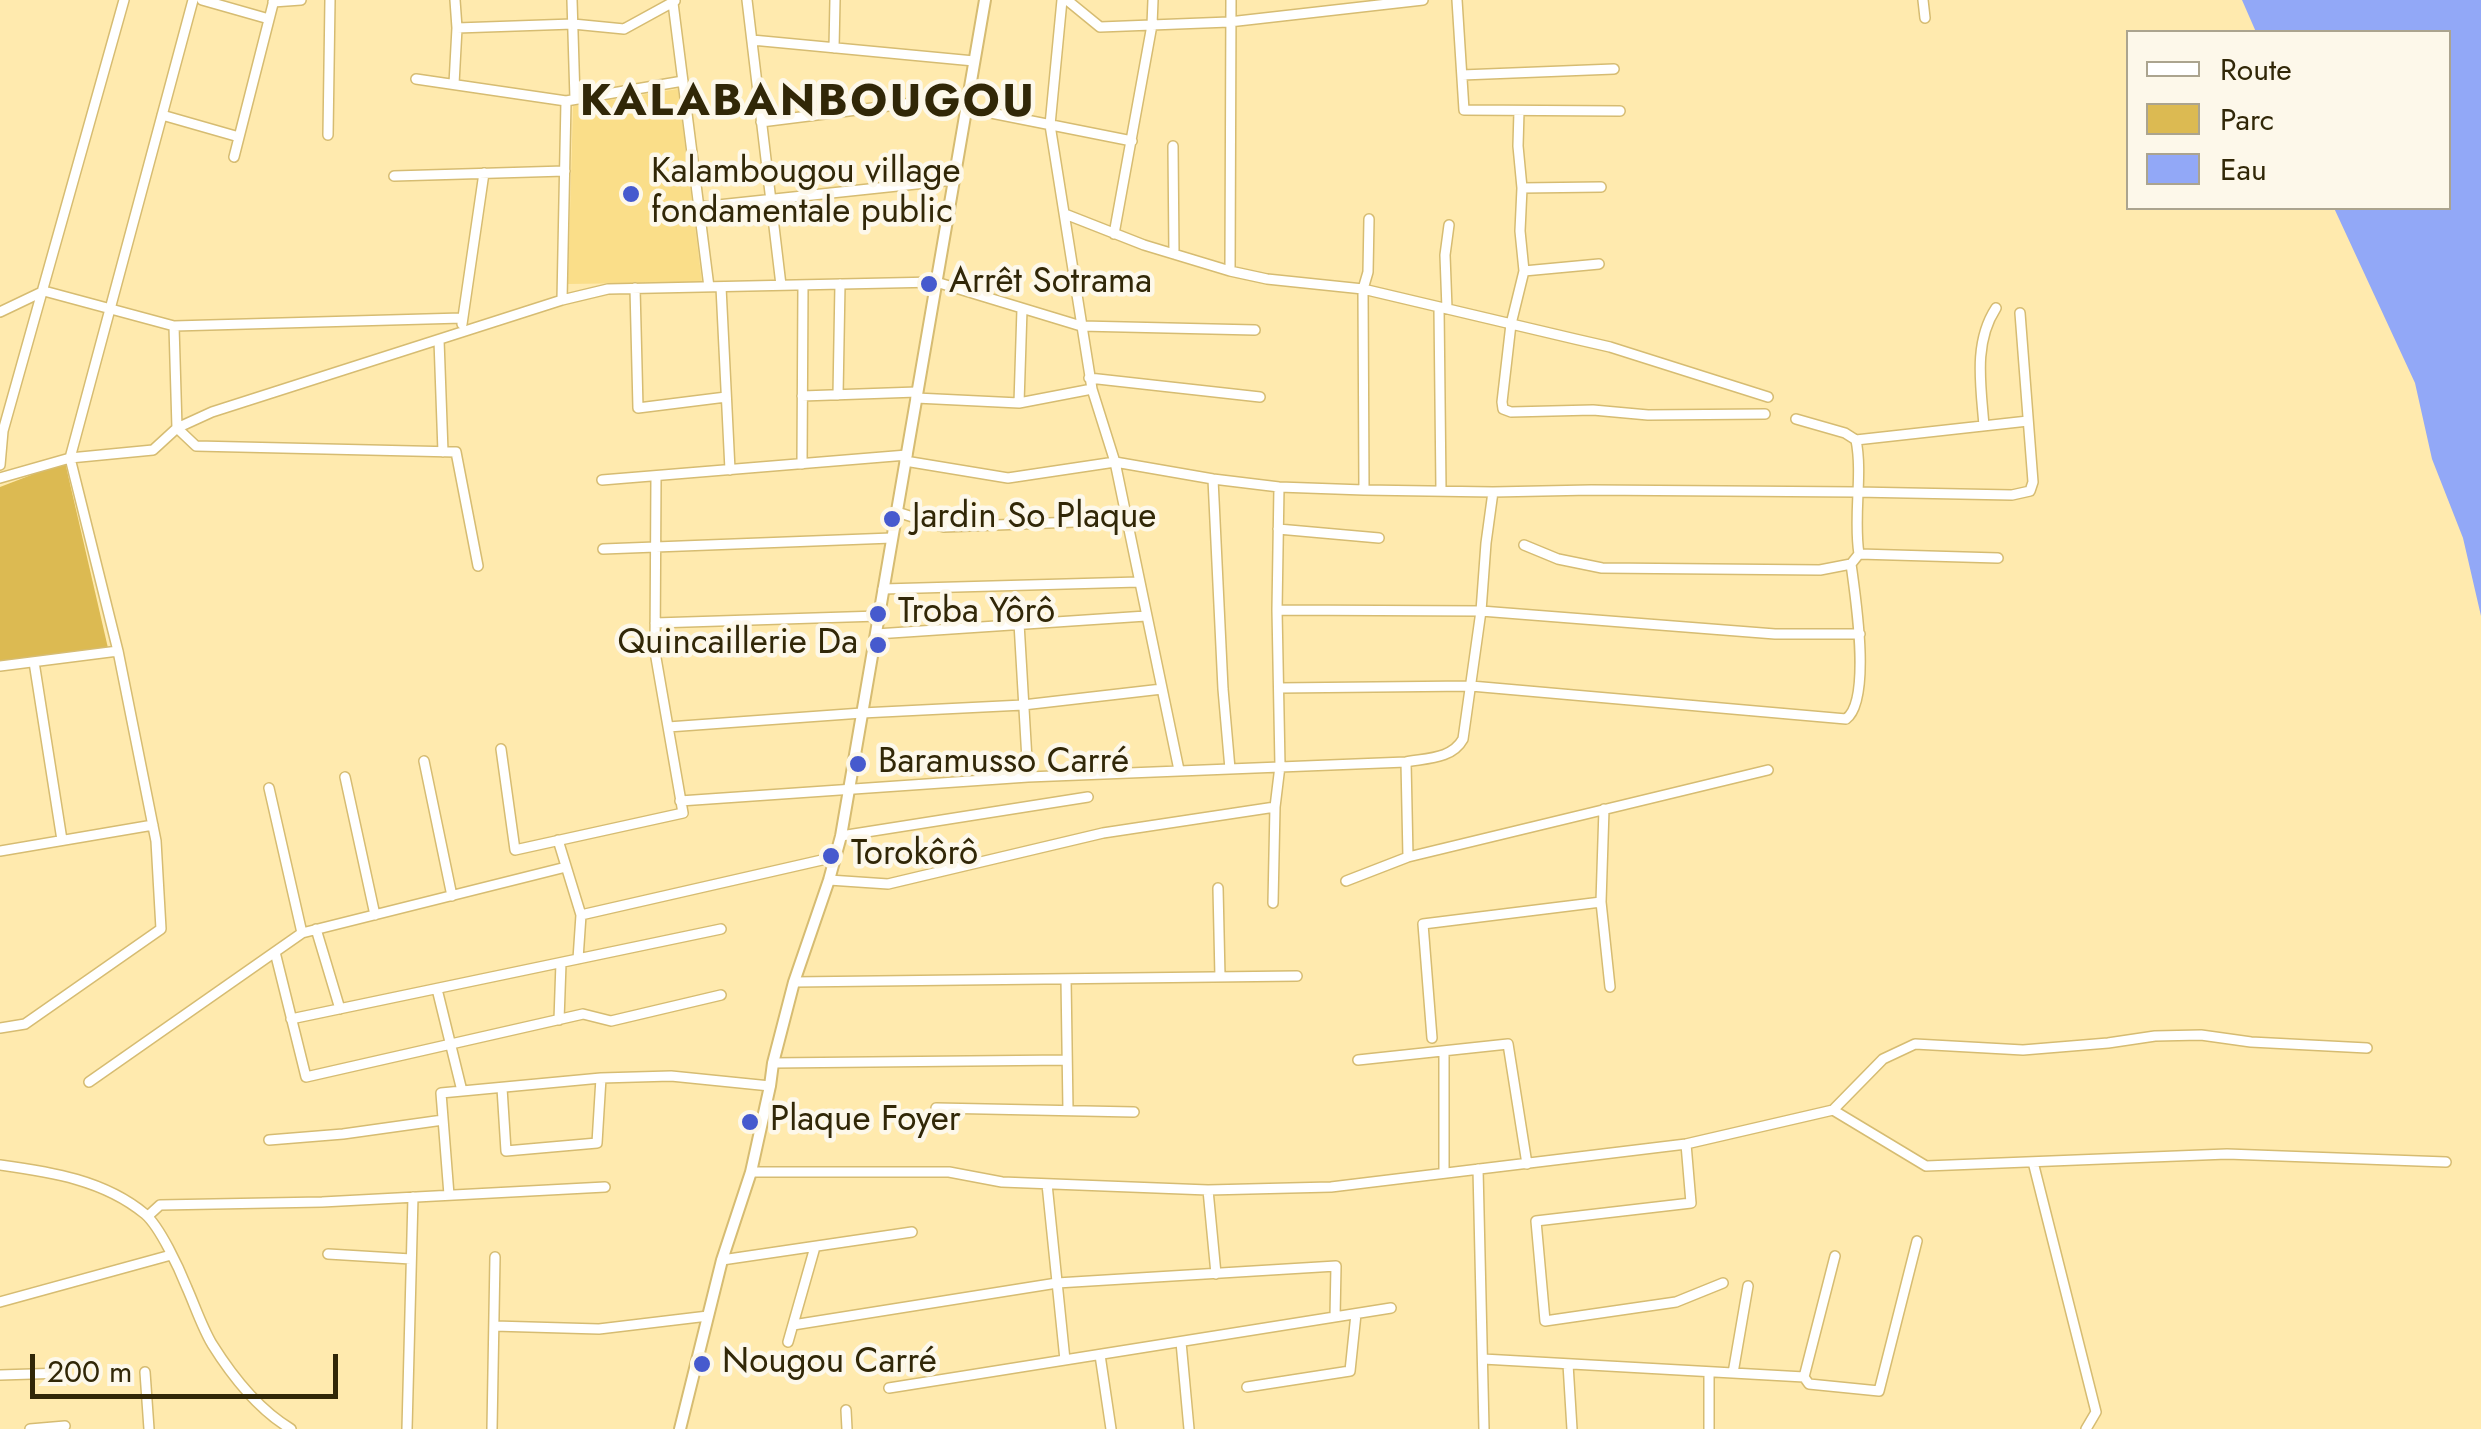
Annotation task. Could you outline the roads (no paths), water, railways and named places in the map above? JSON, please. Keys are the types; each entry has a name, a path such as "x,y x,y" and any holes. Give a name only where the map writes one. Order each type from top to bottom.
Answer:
{"street":[{"path":"0,465 3,431 124,0"},
{"path":"0,1028 24,1024 161,928 153,825 118,652 70,458 193,0"},
{"path":"202,0 269,19"},
{"path":"234,157 274,1 301,0"},
{"path":"328,135 330,0"},
{"path":"454,84 456,0"},
{"path":"562,300 572,0"},
{"path":"747,0 781,286"},
{"path":"834,48 835,0"},
{"path":"680,1429 722,1260 752,1172 773,1063 794,982 830,880 841,836 985,0"},
{"path":"1065,0 1100,28 1229,22 1423,0"},
{"path":"1065,0 1050,124 1092,389 1115,462 1178,770"},
{"path":"1114,234 1152,25 1153,0"},
{"path":"1230,271 1231,0"},
{"path":"1309,13 1310,0"},
{"path":"1456,0 1464,110 1620,111"},
{"path":"1924,0 1925,18"},
{"path":"457,28 573,24 624,29 675,1 709,287"},
{"path":"752,40 974,61"},
{"path":"1462,75 1614,69"},
{"path":"416,79 570,100 683,81"},
{"path":"762,122 968,102 1132,141"},
{"path":"1518,110 1524,271 1512,324 1504,409 1648,415 1765,414"},
{"path":"162,115 239,137"},
{"path":"1173,146 1174,254"},
{"path":"394,176 564,170"},
{"path":"460,333 484,173"},
{"path":"699,206 954,180"},
{"path":"1522,188 1601,187"},
{"path":"1065,214 1230,271 1363,290 1512,324 1610,347 1768,397"},
{"path":"1364,490 1363,290 1368,272 1369,218"},
{"path":"1441,490 1448,225"},
{"path":"1524,271 1599,264"},
{"path":"0,478 70,458 154,450 176,428 212,412 562,300 608,289 936,282 1081,326 1256,330"},
{"path":"838,395 840,284"},
{"path":"802,464 803,285"},
{"path":"722,287 730,470"},
{"path":"635,288 638,408 726,397"},
{"path":"0,312 44,291 174,326 462,318"},
{"path":"1019,402 1022,308"},
{"path":"1984,426 1981,344 1996,308"},
{"path":"602,480 906,458 1008,478 1115,462 1280,487 1364,490 2012,495 2030,491 2033,472 2020,313"},
{"path":"174,326 176,428 196,446 456,452 478,566"},
{"path":"439,340 443,452"},
{"path":"1090,378 1260,398"},
{"path":"802,396 917,395 1019,402 1092,389"},
{"path":"1796,420 1856,440 2028,421"},
{"path":"1524,545 1558,558 1619,570 1820,570 1851,564 1859,554 1856,440"},
{"path":"501,749 514,850 682,813 655,652 656,476"},
{"path":"1213,479 1230,768"},
{"path":"1273,902 1274,807 1280,766 1277,610 1280,487"},
{"path":"680,801 1028,777 1406,762 1445,756 1458,749 1464,739 1493,492"},
{"path":"896,512 944,526 1127,520"},
{"path":"1278,529 1379,538"},
{"path":"603,548 892,538"},
{"path":"1859,554 1998,558"},
{"path":"1279,688 1471,686 1846,719 1852,716 1856,702 1861,649 1851,564"},
{"path":"884,590 1139,582"},
{"path":"1277,610 1481,611 1776,634 1860,634"},
{"path":"655,622 879,616"},
{"path":"876,634 1146,616"},
{"path":"1019,623 1028,777"},
{"path":"0,666 118,652"},
{"path":"34,662 62,840"},
{"path":"668,727 1022,704 1162,690"},
{"path":"424,761 452,896"},
{"path":"1406,762 1408,857"},
{"path":"1346,881 1408,857 1768,770"},
{"path":"345,777 375,915"},
{"path":"270,788 302,933"},
{"path":"841,836 1088,797"},
{"path":"830,880 888,884 1104,833 1274,807"},
{"path":"1604,809 1602,902 1610,987"},
{"path":"0,851 153,825"},
{"path":"558,840 581,915 578,960"},
{"path":"581,915 835,857"},
{"path":"89,1082 302,933 566,867"},
{"path":"1218,888 1220,977"},
{"path":"1432,1038 1423,924 1602,902"},
{"path":"316,930 340,1009"},
{"path":"292,1019 721,930"},
{"path":"275,952 306,1077 583,1014 610,1021 721,996"},
{"path":"558,1020 561,963"},
{"path":"794,982 1297,976"},
{"path":"1066,979 1068,1110"},
{"path":"437,989 462,1091"},
{"path":"752,1172 949,1172 1002,1182 1208,1190 1331,1187 1686,1144 1833,1110 1883,1058 1915,1044 2022,1050 2155,1036 2200,1036 2367,1048"},
{"path":"1358,1060 1508,1044 1526,1164"},
{"path":"1444,1050 1444,1173"},
{"path":"773,1063 1068,1060"},
{"path":"448,1195 441,1093 601,1078 671,1076 770,1086"},
{"path":"502,1088 506,1151 598,1144 601,1078"},
{"path":"936,1108 1134,1112"},
{"path":"1833,1110 1926,1166 2227,1154 2446,1162"},
{"path":"270,1140 443,1120"},
{"path":"1686,1144 1692,1202 1536,1221 1545,1322 1676,1302 1724,1283"},
{"path":"2033,1162 2096,1412 2086,1429"},
{"path":"0,1165 43,1171 104,1187 148,1216 171,1254 210,1342 241,1384 275,1420 291,1429"},
{"path":"1478,1169 1484,1429"},
{"path":"1047,1184 1065,1360"},
{"path":"148,1216 160,1205 322,1202 606,1187"},
{"path":"1208,1190 1216,1274"},
{"path":"407,1429 413,1197"},
{"path":"722,1260 912,1232"},
{"path":"1835,1256 1804,1377 1809,1384 1879,1391 1917,1242"},
{"path":"788,1342 815,1246"},
{"path":"0,1302 171,1254"},
{"path":"328,1254 411,1259"},
{"path":"492,1429 495,1257"},
{"path":"793,1325 1057,1283 1336,1266 1334,1317"},
{"path":"1732,1373 1748,1286"},
{"path":"888,1388 1391,1308"},
{"path":"1247,1387 1350,1371 1356,1314"},
{"path":"494,1326 599,1330 708,1316"},
{"path":"1181,1342 1190,1429"},
{"path":"1100,1354 1111,1429"},
{"path":"1482,1359 1804,1377"},
{"path":"1568,1364 1572,1429"},
{"path":"145,1372 149,1429"},
{"path":"1709,1429 1710,1372"},
{"path":"0,1375 64,1374"},
{"path":"846,1410 847,1429"},
{"path":"30,1429 65,1426"}],"water":[{"path":"2242,0 2481,0 2481,616 2463,538 2432,459 2415,383 2335,210 2451,210 2451,30 2255,30"}],"place":[{"name":"Kalambougou village fondamentale public","path":"631,194"},
{"name":"Arrêt Sotrama","path":"929,284"},
{"name":"Jardin So Plaque","path":"892,519"},
{"name":"Troba Yôrô","path":"878,614"},
{"name":"Quincaillerie Da","path":"878,645"},
{"name":"Baramusso Carré","path":"858,764"},
{"name":"Torokôrô","path":"831,856"},
{"name":"Plaque Foyer","path":"750,1122"},
{"name":"Nougou Carré","path":"702,1364"}],"district":[{"name":"KALABANBOUGOU","path":"808,104"}]}
